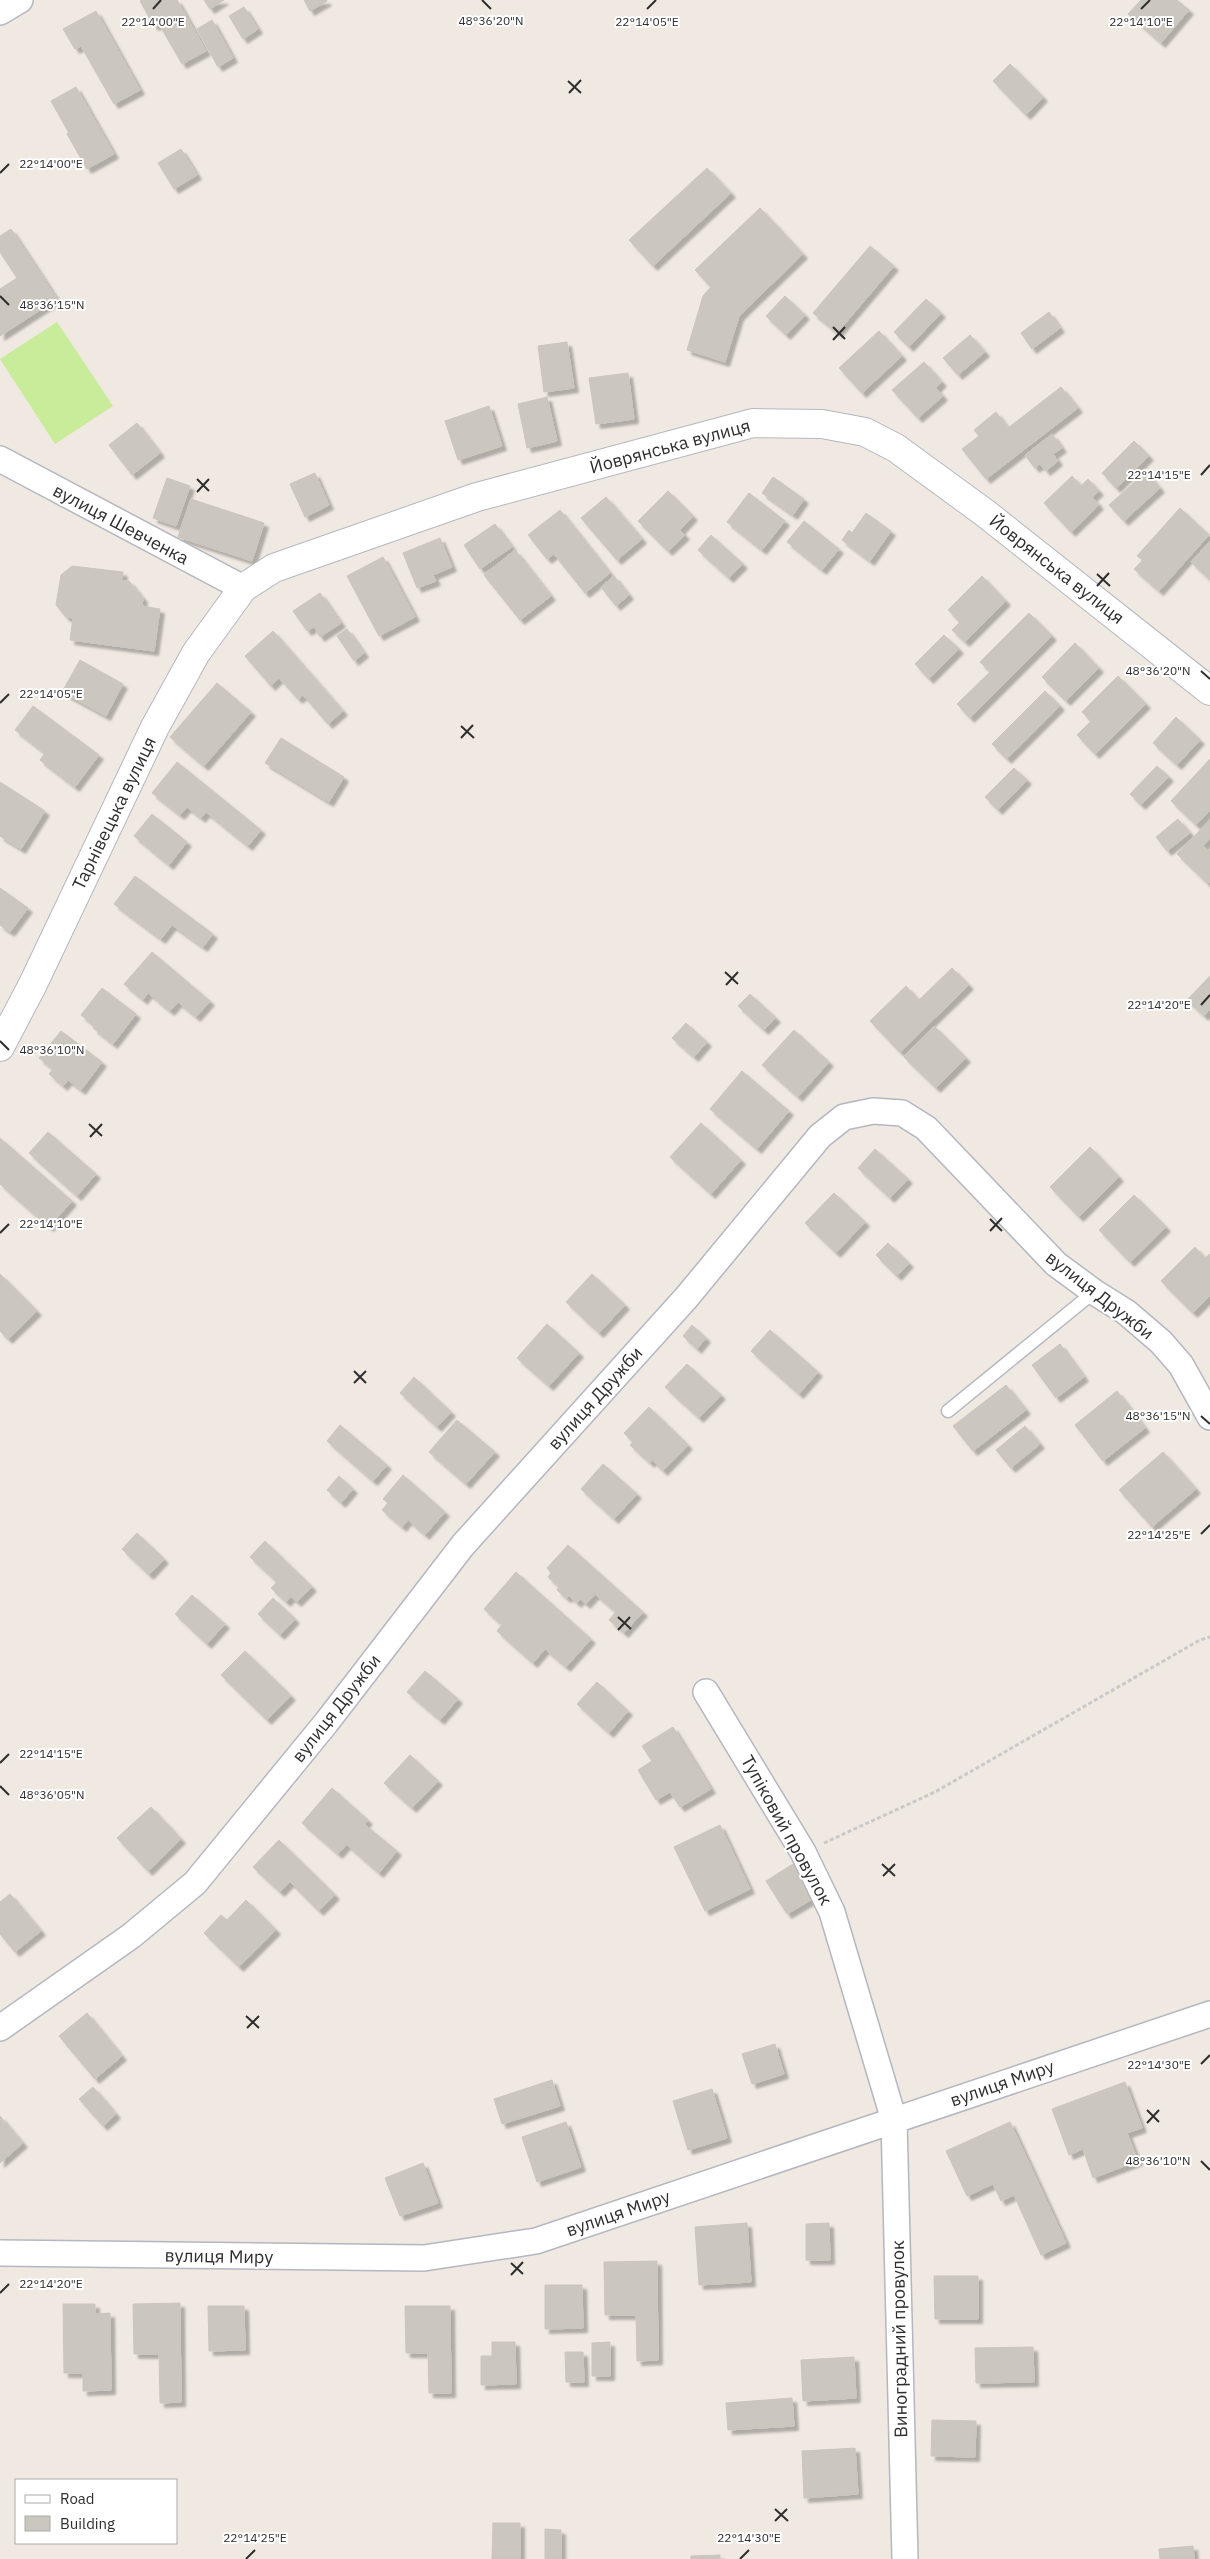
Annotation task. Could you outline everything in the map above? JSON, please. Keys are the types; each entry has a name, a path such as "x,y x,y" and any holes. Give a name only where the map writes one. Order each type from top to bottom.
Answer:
{"street":[{"path":"0,12 20,0"},
{"name":"Йоврянська вулиця","path":"243,588 274,568 477,497 753,423 822,424 865,432 896,448 992,518 1210,691"},
{"name":"вулиця Шевченка","path":"0,459 243,588"},
{"name":"Тарнівецька вулиця","path":"0,1047 33,984 155,727 196,653 243,588"},
{"name":"вулиця Дружби","path":"0,2028 131,1936 195,1883 326,1723 463,1545 686,1298 820,1136 844,1117 873,1111 902,1113 926,1128 1056,1264 1094,1292 1126,1312 1161,1342 1181,1365 1210,1417"},
{"name":"Тупіковий провулок","path":"706,1692 803,1852 832,1912 894,2120"},
{"name":"вулиця Миру","path":"0,2253 424,2258 536,2240 1210,2014"},
{"name":"Виноградний провулок","path":"894,2120 905,2559"}],"lane":[{"path":"948,1411 1094,1292"}],"path":[{"path":"803,1852 935,1792 1200,1640 1210,1637"}],"green space":[{"path":"57,322 113,406 55,444 0,359"}],"building":[{"path":"177,0 206,51 182,64 159,24 154,26 140,1"},
{"path":"204,0 224,0 210,9"},
{"path":"304,0 326,0 327,1 310,11"},
{"path":"1141,0 1177,0 1189,10 1161,43 1128,14"},
{"path":"244,7 258,29 243,39 229,16"},
{"path":"96,11 140,90 114,104 81,46 75,49 63,29"},
{"path":"212,20 233,58 218,67 197,29"},
{"path":"1010,64 1043,97 1026,115 993,81"},
{"path":"76,87 94,119 69,133 51,101"},
{"path":"94,119 114,154 87,169 67,134"},
{"path":"181,149 197,175 174,189 158,163"},
{"path":"707,168 731,193 653,266 629,240"},
{"path":"760,208 803,254 739,316 725,362 687,350 703,296 711,287 695,270"},
{"path":"11,229 57,299 0,336 0,289 17,278 0,252 0,236"},
{"path":"870,246 894,266 837,333 813,313"},
{"path":"785,296 805,315 786,335 766,316"},
{"path":"926,299 941,313 909,347 894,332"},
{"path":"1049,312 1060,328 1032,349 1021,333"},
{"path":"879,331 902,356 862,393 839,368"},
{"path":"970,335 985,352 958,375 943,358"},
{"path":"567,342 574,388 544,392 538,346"},
{"path":"924,362 942,382 936,388 943,396 918,418 892,390"},
{"path":"628,373 634,419 596,424 589,378"},
{"path":"1061,387 1078,408 986,479 962,449 979,436 974,430 996,412 1008,428"},
{"path":"547,397 557,441 527,448 518,404"},
{"path":"489,406 502,446 458,460 445,421"},
{"path":"137,423 160,453 132,475 109,445"},
{"path":"1052,434 1062,448 1053,454 1058,461 1046,471 1040,464 1035,468 1025,455"},
{"path":"1134,441 1149,456 1116,488 1102,473"},
{"path":"1146,472 1160,488 1124,521 1109,505"},
{"path":"315,473 329,505 305,517 290,484"},
{"path":"1072,476 1081,486 1088,479 1099,491 1092,497 1099,505 1071,532 1044,503"},
{"path":"773,477 804,499 793,515 762,493"},
{"path":"167,478 190,486 176,526 153,518"},
{"path":"668,491 693,516 680,530 685,535 668,551 638,521"},
{"path":"749,493 785,521 762,550 727,522"},
{"path":"606,497 642,539 617,560 581,518"},
{"path":"191,499 264,523 252,561 178,537"},
{"path":"1180,508 1209,535 1159,591 1134,569 1143,560 1137,556"},
{"path":"560,510 610,573 585,593 554,554 547,559 528,535"},
{"path":"866,513 891,531 870,561 842,540 849,530 852,533"},
{"path":"804,521 839,549 822,570 787,542"},
{"path":"495,524 512,547 480,569 464,545"},
{"path":"711,535 743,564 729,578 698,550"},
{"path":"440,538 452,567 433,575 436,581 417,588 403,553"},
{"path":"1210,541 1210,580 1191,562"},
{"path":"515,550 551,596 520,620 484,575"},
{"path":"383,557 415,617 379,636 347,576"},
{"path":"72,566 123,572 122,581 129,581 143,598 142,606 160,609 154,651 70,640 73,618 66,617 56,605 61,575"},
{"path":"614,576 629,595 616,606 601,587"},
{"path":"982,576 1006,601 965,642 952,630 960,622 948,610"},
{"path":"320,593 341,623 320,637 314,627 307,631 293,611"},
{"path":"1029,613 1052,636 970,718 957,704 990,672 980,662"},
{"path":"347,629 364,653 354,661 337,636"},
{"path":"273,631 343,711 328,724 303,695 298,699 279,678 271,686 245,656"},
{"path":"944,635 959,649 929,679 915,664"},
{"path":"1075,643 1099,668 1066,701 1042,677"},
{"path":"80,660 123,684 106,716 62,692"},
{"path":"1118,676 1146,704 1095,754 1077,735 1091,721 1082,712"},
{"path":"217,683 251,712 204,766 170,737"},
{"path":"1045,691 1060,706 1007,759 992,744"},
{"path":"33,706 99,755 75,787 40,760 45,753 15,730"},
{"path":"1176,717 1200,740 1177,765 1153,743"},
{"path":"281,738 344,777 329,802 265,763"},
{"path":"1210,759 1210,810 1196,825 1171,801"},
{"path":"177,762 261,830 248,846 206,812 201,818 187,807 180,815 152,793"},
{"path":"1157,766 1169,777 1141,805 1130,794"},
{"path":"1014,768 1027,780 998,810 985,797"},
{"path":"0,782 45,811 21,849 0,836"},
{"path":"152,814 187,842 169,865 134,836"},
{"path":"1178,819 1190,833 1167,851 1156,837"},
{"path":"1210,820 1210,838 1203,846 1210,852 1210,882 1208,884 1177,854"},
{"path":"135,876 213,934 203,947 172,925 161,939 114,904"},
{"path":"0,888 28,908 10,932 0,925"},
{"path":"152,952 210,1001 196,1017 178,1002 170,1011 148,993 143,1000 124,984"},
{"path":"952,968 969,985 900,1052 870,1021 906,986 919,1000"},
{"path":"1210,976 1210,1010 1204,1016 1187,1000"},
{"path":"102,988 136,1014 113,1044 93,1028 95,1026 81,1015"},
{"path":"750,994 776,1018 764,1030 738,1006"},
{"path":"686,1023 707,1042 694,1057 672,1038"},
{"path":"934,1026 966,1058 936,1088 904,1057"},
{"path":"794,1030 829,1062 798,1097 762,1065"},
{"path":"61,1031 102,1062 81,1090 68,1080 63,1086 49,1074 53,1069 39,1058"},
{"path":"742,1071 789,1111 757,1149 710,1109"},
{"path":"701,1123 741,1160 711,1194 670,1157"},
{"path":"48,1132 96,1174 77,1196 29,1153"},
{"path":"0,1138 72,1201 49,1227 0,1184"},
{"path":"1090,1147 1119,1177 1079,1217 1050,1187"},
{"path":"875,1149 908,1179 890,1198 858,1168"},
{"path":"834,1193 865,1222 836,1253 805,1223"},
{"path":"1134,1195 1166,1227 1130,1262 1099,1230"},
{"path":"888,1243 909,1263 897,1276 876,1255"},
{"path":"1195,1247 1205,1258 1210,1254 1210,1296 1193,1313 1161,1281"},
{"path":"0,1274 37,1311 8,1339 0,1331"},
{"path":"592,1274 625,1305 599,1333 566,1302"},
{"path":"547,1324 579,1353 549,1386 517,1358"},
{"path":"692,1325 706,1338 697,1349 683,1336"},
{"path":"770,1330 818,1372 799,1394 751,1351"},
{"path":"1060,1344 1084,1377 1056,1398 1032,1365"},
{"path":"687,1364 721,1395 699,1418 665,1387"},
{"path":"414,1377 451,1412 437,1427 400,1393"},
{"path":"1006,1385 1026,1410 973,1451 953,1426"},
{"path":"1117,1391 1145,1428 1103,1461 1075,1425"},
{"path":"649,1407 688,1445 663,1471 652,1460 650,1463 630,1445 633,1442 624,1433"},
{"path":"457,1420 495,1452 466,1484 429,1452"},
{"path":"340,1425 387,1465 373,1481 327,1441"},
{"path":"1025,1426 1040,1444 1011,1468 996,1450"},
{"path":"1163,1452 1196,1489 1152,1527 1119,1490"},
{"path":"603,1464 637,1494 614,1519 581,1489"},
{"path":"403,1475 445,1512 425,1535 408,1520 402,1527 382,1510 388,1503 383,1499"},
{"path":"339,1476 353,1489 341,1503 327,1490"},
{"path":"137,1533 164,1559 149,1575 122,1549"},
{"path":"265,1541 312,1587 297,1602 291,1597 286,1602 271,1588 277,1582 250,1557"},
{"path":"568,1545 643,1612 624,1633 609,1620 616,1612 595,1594 586,1604 580,1599 577,1603 569,1596 566,1598 557,1590 559,1587 548,1577 551,1573 547,1568"},
{"path":"516,1572 591,1639 566,1667 545,1649 533,1663 497,1631 502,1625 484,1609"},
{"path":"192,1595 225,1624 207,1644 175,1614"},
{"path":"273,1598 295,1619 280,1635 258,1614"},
{"path":"245,1651 291,1696 267,1720 221,1675"},
{"path":"425,1671 458,1699 440,1720 407,1692"},
{"path":"597,1682 628,1711 609,1733 577,1704"},
{"path":"673,1727 711,1789 680,1807 670,1792 656,1800 638,1770 652,1761 642,1746"},
{"path":"410,1755 438,1781 412,1808 384,1783"},
{"path":"332,1788 368,1820 338,1854 302,1823"},
{"path":"151,1807 181,1839 148,1871 117,1838"},
{"path":"364,1824 397,1851 379,1873 347,1845"},
{"path":"720,1825 750,1889 705,1911 674,1847"},
{"path":"279,1840 335,1895 319,1911 290,1882 280,1892 253,1867"},
{"path":"793,1864 814,1898 787,1914 766,1881"},
{"path":"10,1894 41,1931 15,1952 0,1934 0,1902"},
{"path":"246,1900 276,1930 239,1967 204,1933 221,1915 227,1920"},
{"path":"87,2013 122,2056 95,2079 59,2036"},
{"path":"775,2044 784,2074 752,2084 742,2054"},
{"path":"552,2080 560,2106 502,2124 494,2099"},
{"path":"1125,2082 1142,2128 1127,2133 1138,2161 1093,2178 1083,2149 1069,2155 1052,2109"},
{"path":"93,2087 116,2114 103,2126 79,2099"},
{"path":"712,2089 727,2138 688,2150 673,2101"},
{"path":"0,2116 23,2143 0,2163"},
{"path":"566,2122 581,2167 537,2182 522,2137"},
{"path":"1010,2122 1066,2243 1041,2255 1014,2195 1001,2201 993,2184 967,2196 946,2151"},
{"path":"423,2163 438,2203 400,2216 385,2178"},
{"path":"747,2223 751,2282 699,2285 695,2227"},
{"path":"829,2223 830,2260 806,2260 806,2224"},
{"path":"657,2261 658,2360 637,2361 636,2315 605,2315 604,2262"},
{"path":"934,2276 978,2276 978,2319 935,2319"},
{"path":"545,2285 582,2285 583,2328 545,2329"},
{"path":"180,2303 181,2402 160,2403 159,2354 134,2354 133,2304"},
{"path":"63,2304 95,2304 95,2314 110,2313 111,2390 83,2391 83,2373 64,2373"},
{"path":"208,2306 244,2306 245,2350 209,2351"},
{"path":"405,2306 450,2306 451,2393 429,2393 428,2353 406,2353"},
{"path":"492,2342 515,2342 516,2384 481,2385 481,2356 492,2356"},
{"path":"610,2342 610,2376 592,2376 592,2343"},
{"path":"1033,2347 1034,2382 976,2383 975,2348"},
{"path":"565,2352 583,2352 584,2382 566,2382"},
{"path":"854,2357 856,2398 803,2401 801,2360"},
{"path":"792,2398 794,2426 728,2430 726,2403"},
{"path":"932,2420 976,2421 975,2457 931,2456"},
{"path":"855,2448 858,2494 804,2498 802,2451"},
{"path":"493,2523 520,2523 520,2559 492,2559"},
{"path":"545,2529 561,2530 561,2559 545,2559"},
{"path":"1193,2546 1194,2559 1160,2559 1159,2549"},
{"path":"720,2555 720,2559 691,2559 691,2556"}]}
